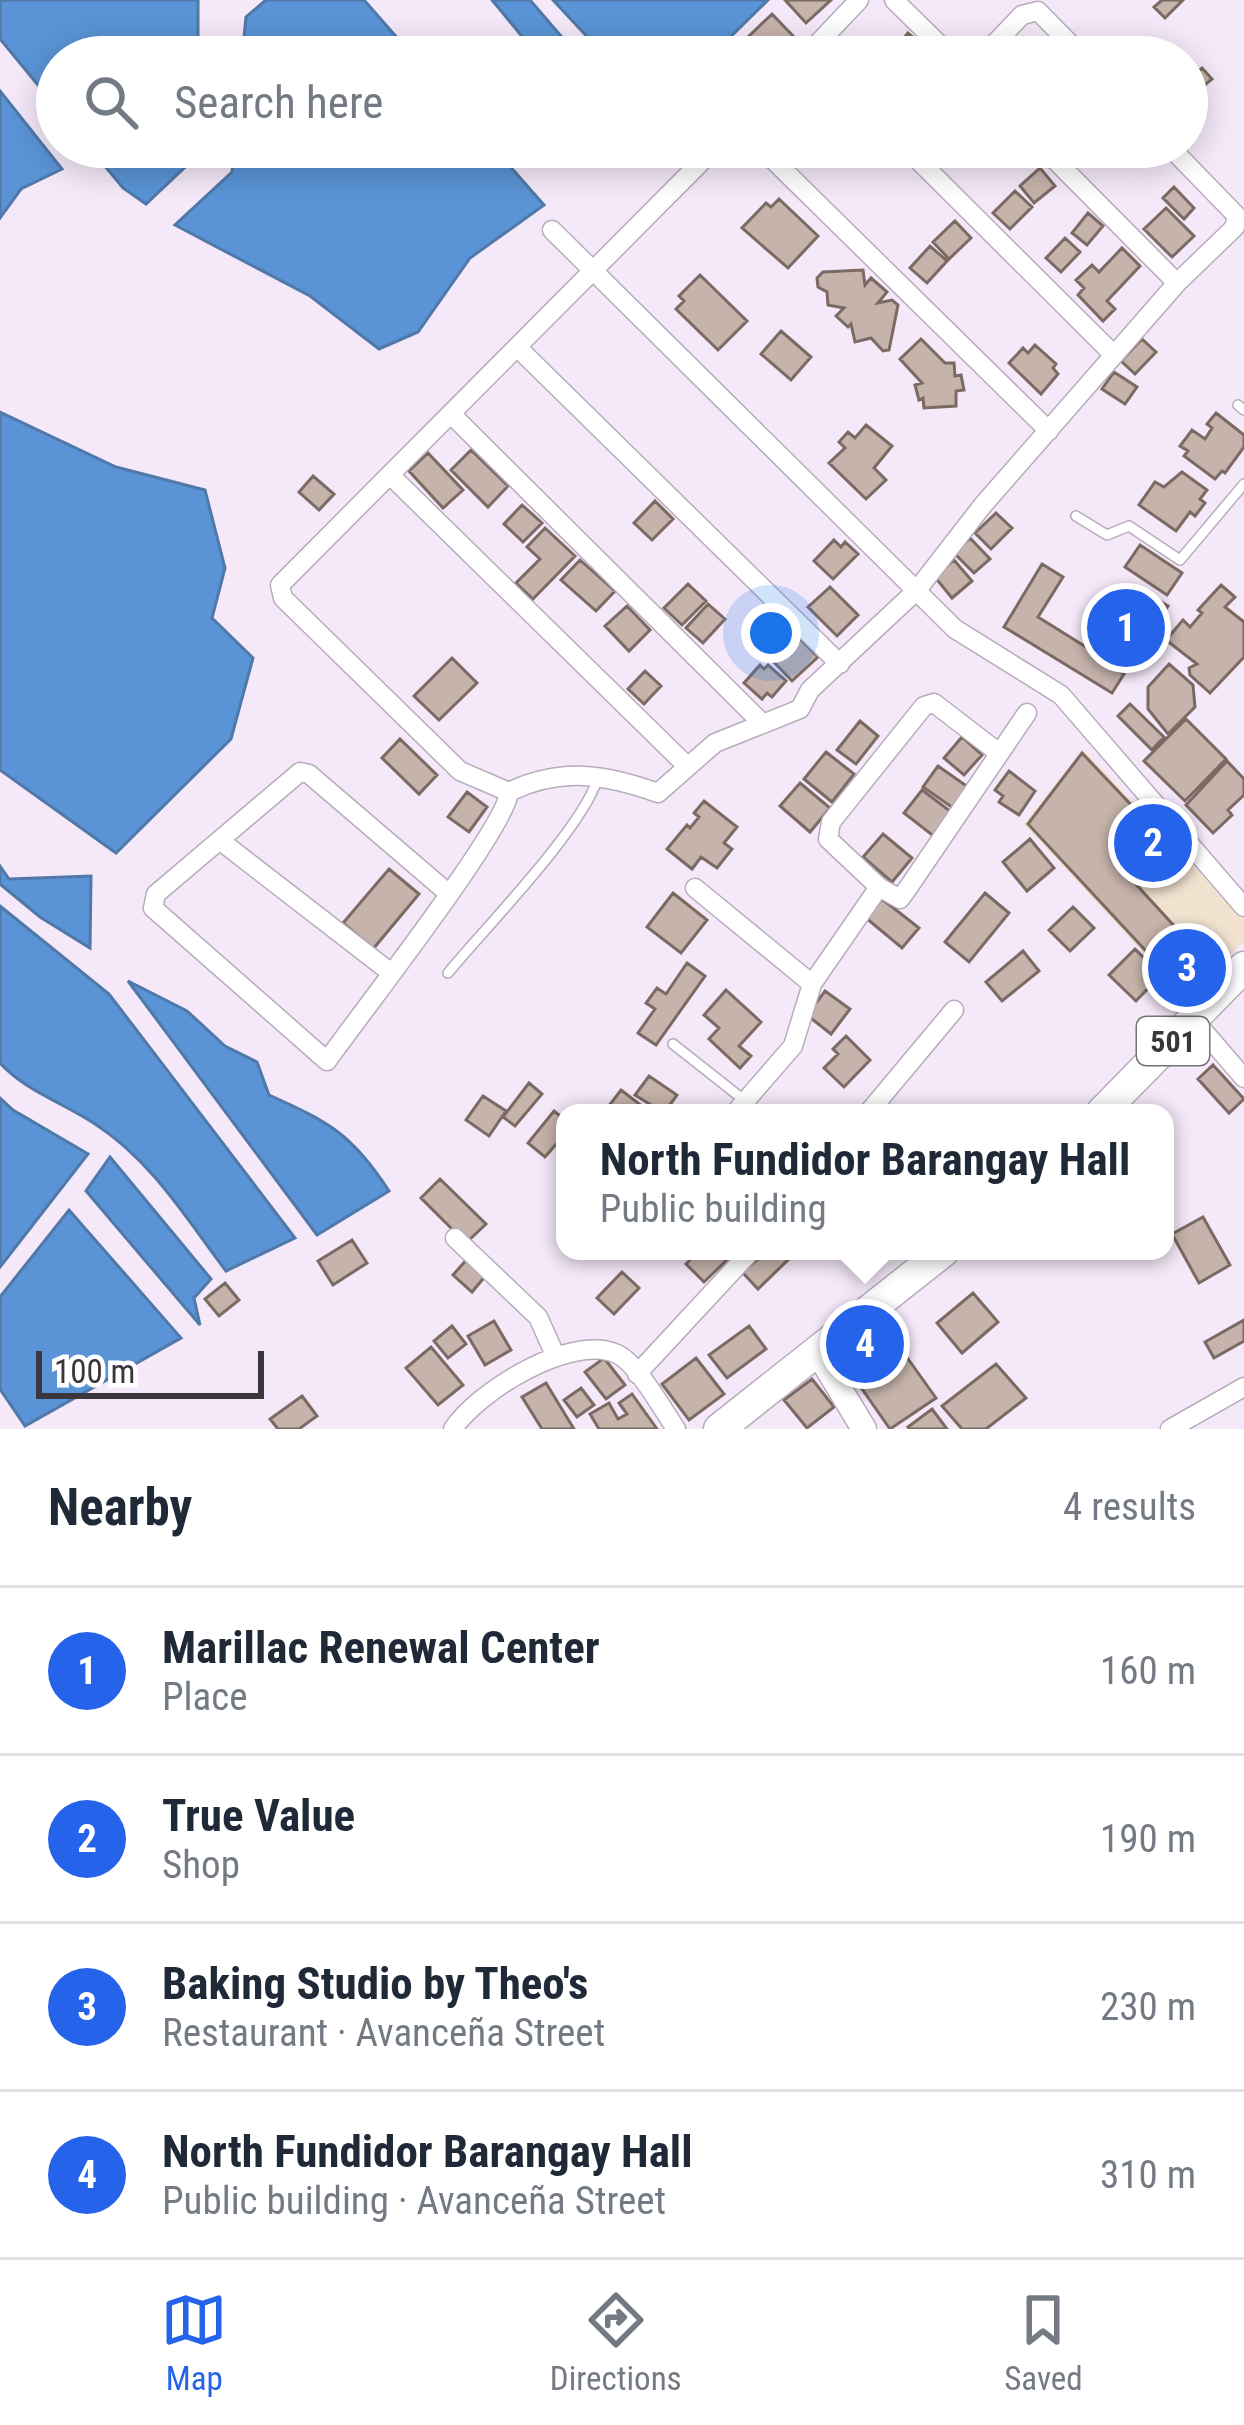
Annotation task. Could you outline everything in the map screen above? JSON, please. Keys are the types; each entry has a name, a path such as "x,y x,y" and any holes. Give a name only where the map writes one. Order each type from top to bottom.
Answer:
{"main road":[{"name":"501","path":"1110,1104 1244,967"},
{"path":"719,1429 933,1260"}],"street":[{"path":"828,36 859,0"},
{"path":"894,0 931,36"},
{"path":"1002,36 1022,15 1038,11 1062,36"},
{"path":"695,168 280,585 280,592 460,771 509,792 552,776 598,775 658,793 715,743 800,709 810,691 917,590 983,505 1177,283 1235,227 1236,215 1190,168"},
{"path":"781,168 1049,431"},
{"path":"926,168 1114,355"},
{"path":"1063,168 1177,283"},
{"path":"552,230 955,629 1061,695 1244,907"},
{"path":"518,348 840,664"},
{"path":"451,414 762,723"},
{"path":"390,475 687,766"},
{"path":"999,753 934,703 925,706 829,828 828,839 879,887 900,899 1027,713"},
{"path":"448,892 304,772 295,774 222,842 156,894 155,913 327,1061 501,818 509,792"},
{"path":"222,842 390,972"},
{"path":"1227,882 1244,895"},
{"path":"742,1104 793,1046 812,984 879,887"},
{"path":"695,888 812,984"},
{"path":"875,1104 953,1010"},
{"path":"1194,1020 1244,1078"},
{"path":"455,1238 538,1317 556,1358"},
{"path":"637,1374 743,1260"},
{"path":"453,1429 482,1397 515,1374 556,1358 616,1353 676,1429"},
{"path":"818,1353 864,1429"},
{"path":"1170,1429 1244,1387"},
{"path":"1208,1411 1219,1429"}],"lane":[{"path":"1076,516 1107,535 1129,526 1180,560 1244,484"},
{"path":"448,974 580,811 598,775"},
{"path":"673,1044 738,1104"}],"shaded area":[{"path":"1083,749 1244,920 1244,941 1187,1000 1024,824"}],"water":[{"path":"0,0 198,0 198,36 36,36 36,83 0,39"},
{"path":"266,0 364,0 396,36 244,36 246,17"},
{"path":"492,0 530,0 561,36 522,36"},
{"path":"553,0 768,0 731,36 586,36"},
{"path":"0,91 36,136 36,168 62,169 21,189 0,218"},
{"path":"106,168 184,168 146,204 123,188"},
{"path":"232,168 511,168 544,205 470,258 418,332 379,349 310,296 175,225"},
{"path":"0,412 116,467 205,490 225,568 212,618 253,658 231,739 116,853 0,770"},
{"path":"0,866 9,879 91,876 90,948 40,917 0,884"},
{"path":"0,906 109,994 295,1238 226,1271 166,1191 115,1138 33,1089 0,1063"},
{"path":"128,981 187,1011 225,1046 257,1062 269,1095 338,1132 389,1191 317,1235"},
{"path":"0,1098 88,1154 0,1267"},
{"path":"110,1157 211,1279 194,1298 200,1325 86,1191"},
{"path":"69,1210 181,1338 25,1426 0,1389 0,1297"}],"building":[{"path":"785,0 831,0 806,23"},
{"path":"1162,0 1183,0 1165,18 1154,7"},
{"path":"772,14 793,36 749,36"},
{"path":"1040,168 1055,186 1034,203 1020,186"},
{"path":"1174,187 1194,208 1184,219 1163,198"},
{"path":"1015,191 1032,207 1010,229 993,213"},
{"path":"779,199 818,236 788,268 742,228 766,203 771,207"},
{"path":"1166,208 1194,236 1172,257 1144,229"},
{"path":"1088,213 1103,226 1087,245 1072,233"},
{"path":"955,221 971,238 949,259 933,242"},
{"path":"1065,238 1080,252 1061,272 1046,258"},
{"path":"930,246 947,261 927,283 910,268"},
{"path":"1122,248 1140,266 1107,301 1115,309 1103,321 1078,295 1084,288 1076,280 1092,265 1099,272"},
{"path":"863,270 865,285 871,278 887,292 878,303 892,300 898,305 889,350 883,351 871,338 855,342 851,324 848,327 836,316 844,308 828,305 827,292 818,287 817,278 823,272"},
{"path":"700,275 747,321 718,350 676,309 684,301 679,296"},
{"path":"781,331 811,357 791,380 761,354"},
{"path":"921,339 945,363 954,363 955,376 961,375 964,390 956,391 956,406 924,408 923,398 919,400 915,385 922,383 900,359"},
{"path":"1142,339 1156,352 1135,374 1121,361"},
{"path":"1035,345 1056,364 1053,368 1058,374 1041,394 1009,363 1023,348 1028,353"},
{"path":"1114,372 1137,387 1125,404 1102,389"},
{"path":"1216,413 1244,435 1244,447 1215,479 1184,456 1188,451 1180,446 1192,430 1205,439 1212,428 1207,424"},
{"path":"866,425 892,446 874,468 886,480 866,499 829,463 845,448 839,442 848,432 855,438"},
{"path":"471,450 508,486 488,507 451,470"},
{"path":"428,453 463,490 443,508 409,471"},
{"path":"1182,472 1207,490 1200,499 1205,503 1195,516 1190,512 1176,531 1139,505 1155,482 1164,487"},
{"path":"313,476 334,494 319,510 299,492"},
{"path":"655,501 673,519 652,540 634,523"},
{"path":"522,505 542,523 523,542 504,524"},
{"path":"996,513 1012,528 991,549 975,533"},
{"path":"545,528 575,556 533,599 516,583 540,559 527,547"},
{"path":"970,538 990,559 974,573 954,553"},
{"path":"834,540 841,547 845,542 858,554 833,579 814,561"},
{"path":"1140,545 1182,573 1167,595 1125,567"},
{"path":"580,560 615,591 596,611 561,580"},
{"path":"954,560 972,581 952,598 934,576"},
{"path":"1042,564 1063,577 1038,617 1086,647 1110,596 1138,613 1150,595 1168,606 1145,643 1121,629 1116,636 1133,646 1123,661 1106,651 1101,660 1124,674 1112,693 1004,627"},
{"path":"688,584 706,601 682,625 664,608"},
{"path":"1221,585 1235,597 1225,607 1244,622 1244,657 1210,693 1190,675 1189,668 1197,664 1166,640 1183,620 1190,627 1202,613 1198,610"},
{"path":"830,587 858,615 837,636 808,607"},
{"path":"708,604 725,619 703,643 686,628"},
{"path":"627,606 650,630 629,651 605,626"},
{"path":"794,633 818,657 792,681 769,657"},
{"path":"452,658 477,683 439,720 414,696"},
{"path":"1169,664 1193,685 1195,707 1168,734 1148,709 1148,687"},
{"path":"760,665 764,669 768,665 786,681 772,697 767,693 762,699 744,683"},
{"path":"645,671 661,686 644,704 628,689"},
{"path":"1130,704 1164,737 1152,750 1118,716"},
{"path":"1186,719 1226,759 1185,801 1144,761"},
{"path":"860,721 878,736 856,764 837,750"},
{"path":"962,737 982,755 964,775 944,758"},
{"path":"400,739 437,775 419,794 382,758"},
{"path":"826,752 854,774 832,802 804,779"},
{"path":"1082,753 1168,844 1132,880 1211,966 1185,993 1028,824"},
{"path":"1227,761 1244,779 1244,795 1213,833 1186,805"},
{"path":"938,766 968,787 953,808 923,787"},
{"path":"1009,771 1035,791 1019,815 999,802 1003,796 995,790"},
{"path":"800,783 830,808 810,832 780,806"},
{"path":"922,790 954,814 936,838 904,813"},
{"path":"467,792 487,807 469,832 448,817"},
{"path":"704,801 737,827 724,843 732,849 717,868 701,857 692,869 667,849 699,817 694,813"},
{"path":"883,834 912,858 892,882 863,857"},
{"path":"1030,839 1054,868 1027,891 1003,862"},
{"path":"389,869 419,894 373,949 343,923"},
{"path":"673,893 707,920 681,953 647,927"},
{"path":"985,893 1009,913 969,962 945,942"},
{"path":"882,899 919,928 902,948 866,918"},
{"path":"1073,907 1094,928 1070,951 1049,930"},
{"path":"1135,949 1161,975 1136,1001 1109,975"},
{"path":"1023,951 1039,971 1002,1001 986,982"},
{"path":"687,963 705,976 656,1045 638,1033 655,1009 646,1003 657,988 666,994"},
{"path":"726,990 761,1022 739,1046 751,1056 740,1068 709,1039 719,1028 704,1015"},
{"path":"825,991 850,1009 831,1034 807,1015"},
{"path":"846,1036 870,1060 844,1087 824,1068 838,1054 833,1049"},
{"path":"1213,1065 1244,1099 1229,1113 1198,1079"},
{"path":"649,1076 677,1095 670,1104 650,1104 635,1095"},
{"path":"529,1083 542,1094 515,1126 503,1117"},
{"path":"621,1090 639,1104 610,1104"},
{"path":"483,1096 506,1111 489,1136 466,1120"},
{"path":"556,1113 556,1144 545,1157 528,1143"},
{"path":"440,1179 486,1224 466,1243 421,1198"},
{"path":"1203,1217 1230,1265 1199,1283 1174,1233"},
{"path":"352,1240 367,1263 333,1285 318,1261"},
{"path":"469,1257 487,1274 472,1292 453,1275"},
{"path":"690,1260 727,1260 704,1282 686,1264"},
{"path":"757,1260 788,1260 758,1289 742,1272"},
{"path":"622,1272 639,1288 614,1314 597,1298"},
{"path":"225,1283 239,1300 219,1316 205,1299"},
{"path":"973,1293 998,1322 962,1353 937,1323"},
{"path":"1244,1320 1244,1341 1214,1358 1205,1342"},
{"path":"494,1321 511,1350 485,1365 468,1336"},
{"path":"883,1322 891,1335 846,1366 837,1353"},
{"path":"452,1326 466,1344 448,1358 434,1341"},
{"path":"749,1326 766,1349 727,1378 709,1355"},
{"path":"891,1335 936,1398 890,1429 846,1366"},
{"path":"431,1347 463,1385 438,1405 406,1368"},
{"path":"604,1358 625,1385 606,1399 585,1372"},
{"path":"696,1358 724,1394 689,1420 662,1384"},
{"path":"996,1364 1026,1398 986,1429 962,1429 942,1406"},
{"path":"812,1379 834,1407 807,1428 784,1400"},
{"path":"546,1383 574,1429 542,1429 522,1397"},
{"path":"581,1388 594,1405 577,1417 564,1400"},
{"path":"632,1394 657,1429 599,1429 590,1414 609,1403 618,1419 627,1414 619,1403"},
{"path":"302,1396 317,1416 299,1429 278,1429 270,1419"},
{"path":"932,1409 947,1429 908,1427"}],"place":[{"name":"Marillac Renewal Center","path":"1126,628"},
{"name":"True Value","path":"1153,843"},
{"name":"Baking Studio by Theo's","path":"1187,968"},
{"name":"North Fundidor Barangay Hall","path":"865,1344"}]}
